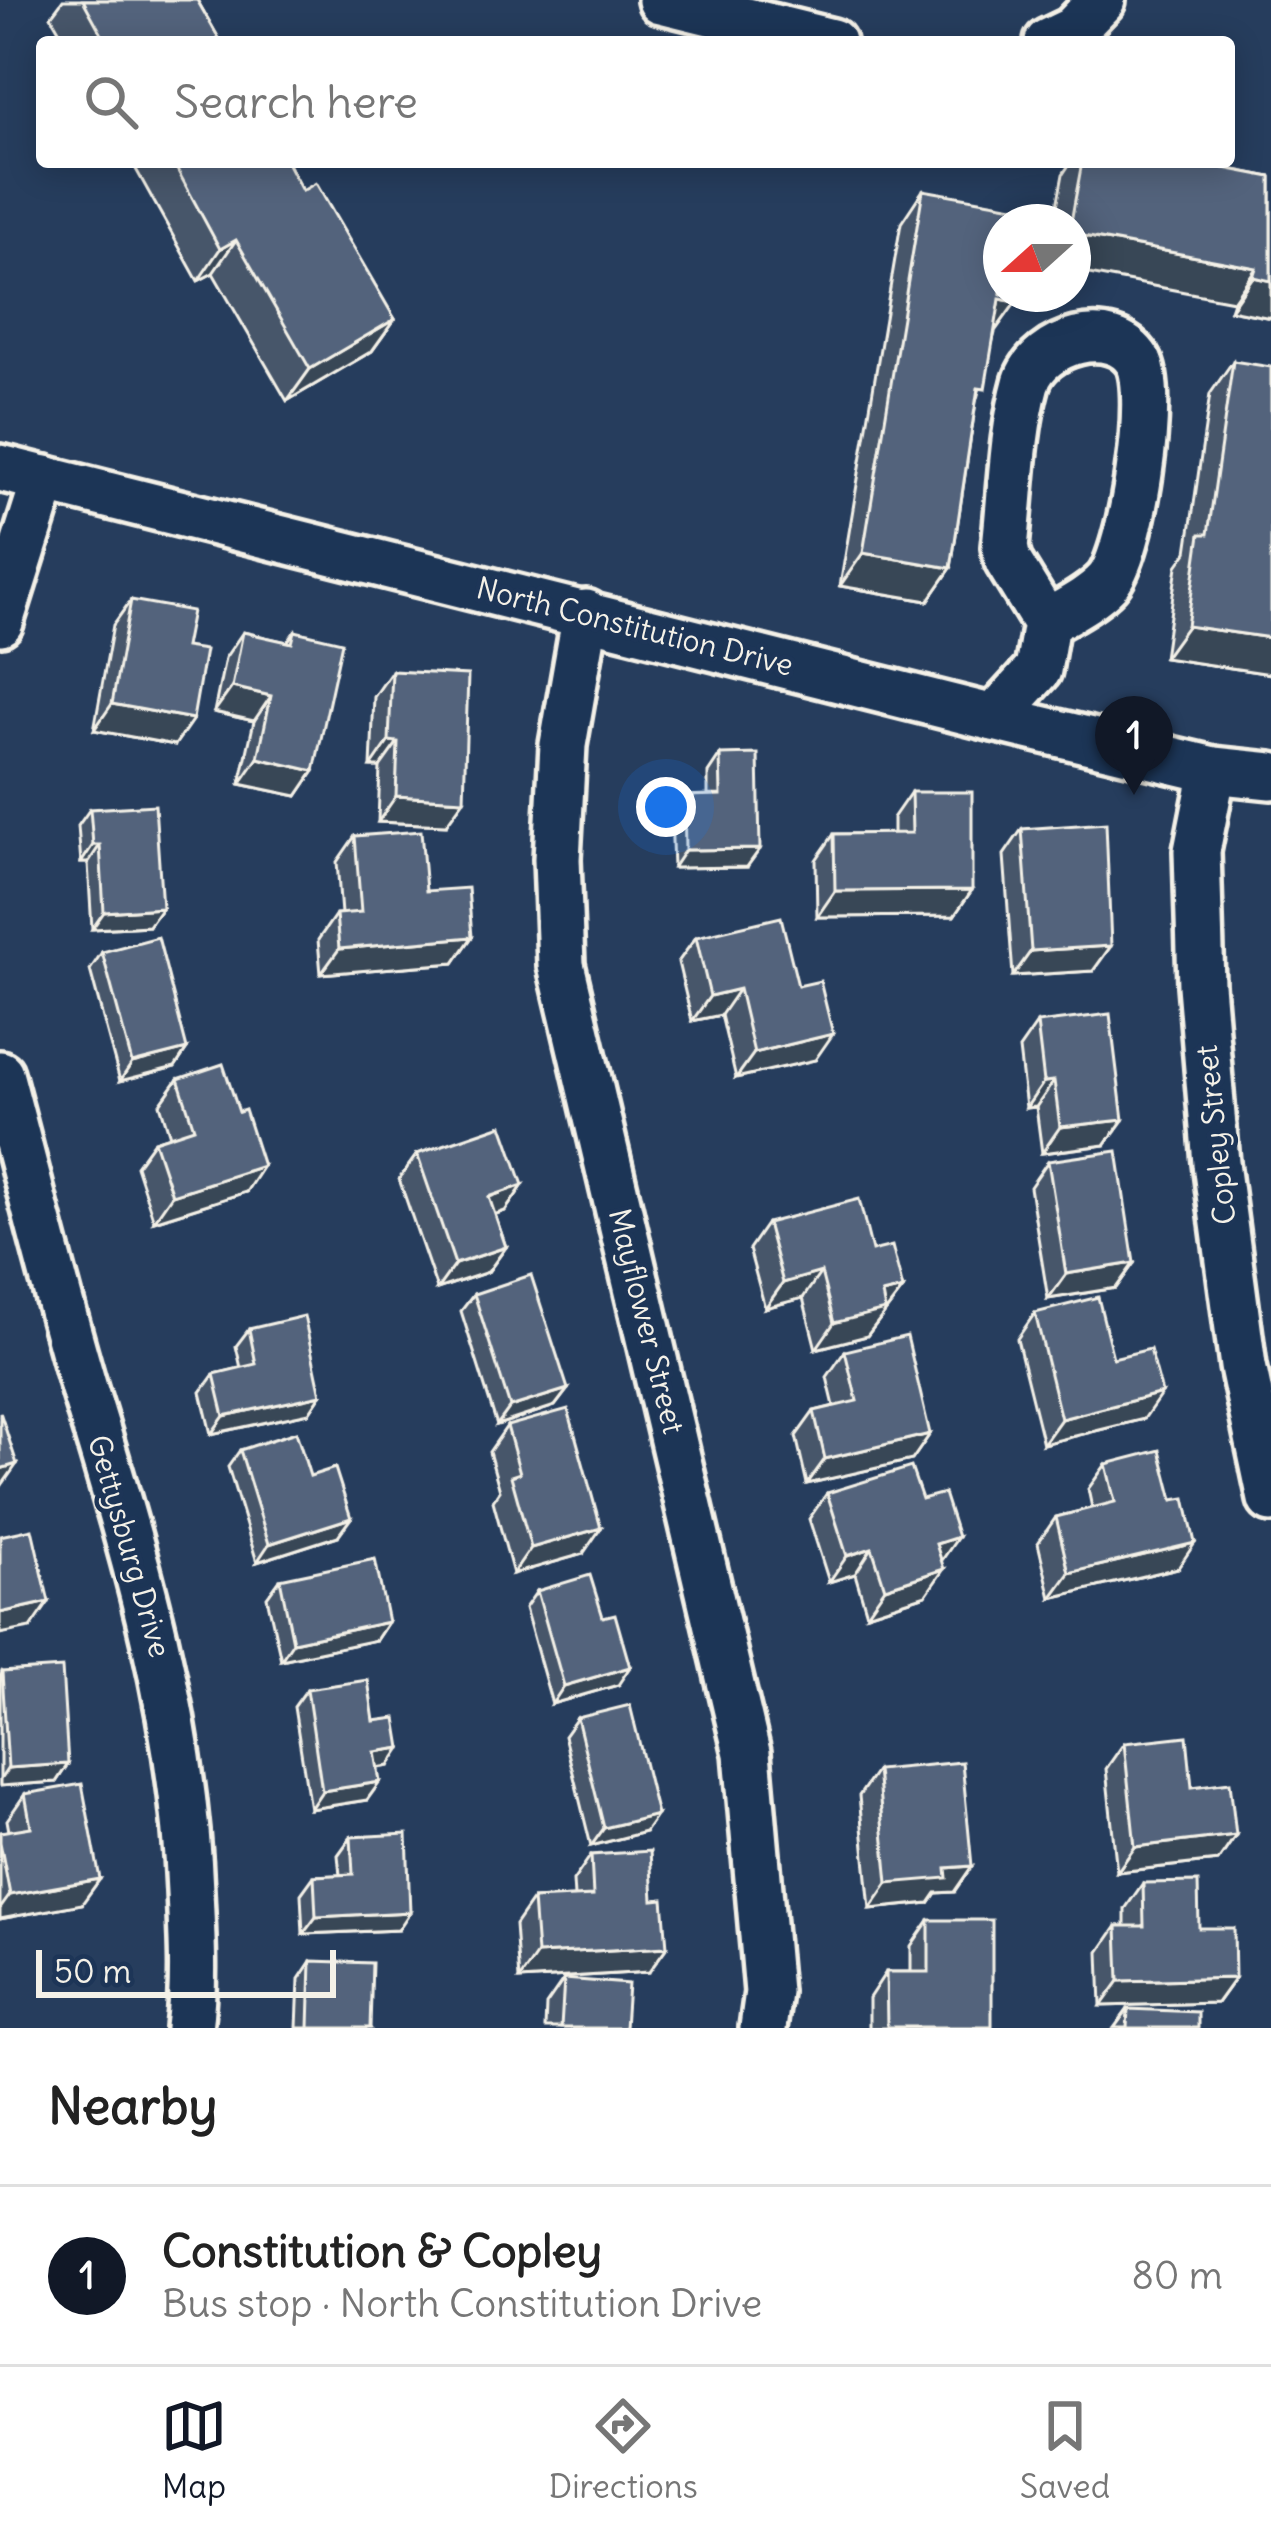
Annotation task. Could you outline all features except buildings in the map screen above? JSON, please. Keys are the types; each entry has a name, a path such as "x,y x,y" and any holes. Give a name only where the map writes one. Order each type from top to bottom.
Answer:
{"street":[{"path":"661,0 808,36"},
{"path":"1060,36 1102,0"},
{"path":"994,718 1039,670 1046,623 1007,561 1005,547 1027,380 1058,347 1117,343 1135,355 1145,375 1145,423 1124,556 1107,582 1046,623"},
{"name":"North Constitution Drive","path":"0,468 994,718 1213,770 1271,776"},
{"path":"0,622 45,479"},
{"name":"Mayflower Street","path":"586,613 563,745 557,859 561,965 747,1753 768,1992 763,2028"},
{"name":"Copley Street","path":"1213,770 1197,851 1201,985 1216,1163 1243,1366 1271,1499"},
{"name":"Gettysburg Drive","path":"0,1073 84,1388 134,1546 170,1694 188,1841 194,1988 189,2028"}],"place":[{"name":"Constitution & Copley","path":"1134,795"}]}
